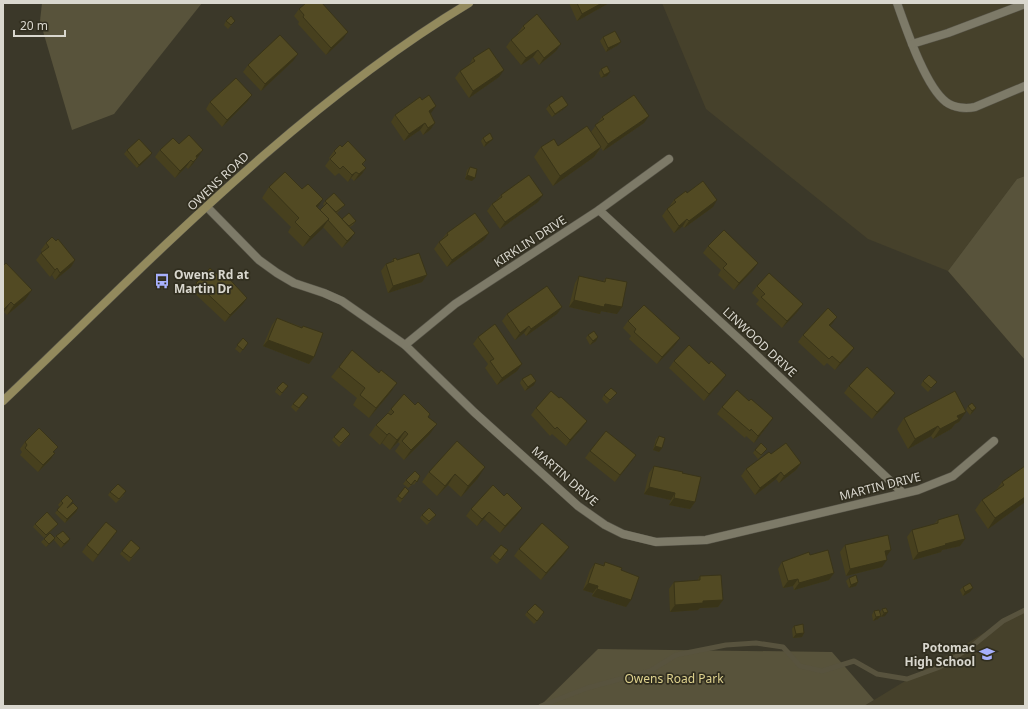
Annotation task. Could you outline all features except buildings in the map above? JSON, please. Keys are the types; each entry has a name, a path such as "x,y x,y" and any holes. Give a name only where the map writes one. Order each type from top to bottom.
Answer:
{"street":[{"name":"OWENS ROAD","path":"3,401 207,208 299,126 375,67 469,3"},
{"path":"897,3 912,44 933,87 945,102 952,106 967,108 975,107 1025,86"},
{"path":"912,44 948,33 1025,4"},
{"name":"KIRKLIN DRIVE","path":"405,345 456,304 599,210 669,159"},
{"name":"MARTIN DRIVE","path":"207,208 259,260 294,283 342,301 405,345 474,412 578,506 623,534 656,542 706,540 918,490 953,476 994,441"},
{"name":"LINWOOD DRIVE","path":"599,210 903,493"}],"shaded area":[{"path":"662,3 1025,3 1025,176 1017,179 948,271 868,239 706,109"},
{"name":"Potomac High School","path":"1025,608 1025,706 864,706 874,700"}],"green space":[{"path":"42,3 202,3 114,114 72,130 40,21"},
{"path":"1025,176 1025,360 948,271 1017,179"},
{"name":"Owens Road Park","path":"598,649 832,652 874,700 864,706 540,706"}],"waterway":[{"path":"541,706 587,688 650,671 676,655 726,645 756,643 783,647 800,666 822,671 854,661 877,674 907,679 940,667 971,647 1003,621 1025,610"}],"place":[{"name":"Owens Rd at Martin Dr","path":"162,281"},
{"name":"Potomac High School","path":"987,654"}]}
